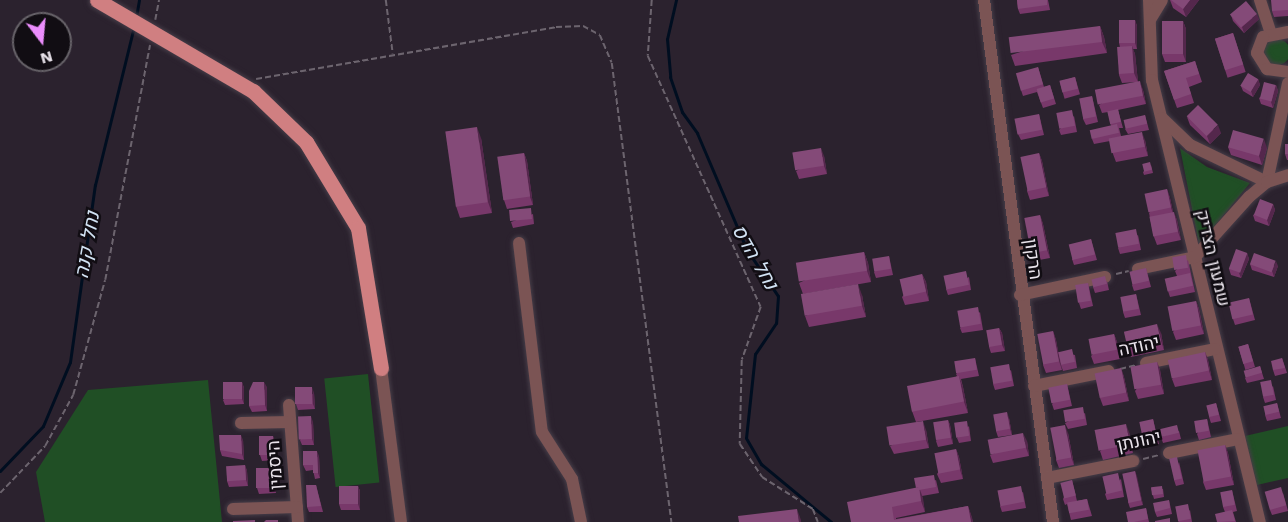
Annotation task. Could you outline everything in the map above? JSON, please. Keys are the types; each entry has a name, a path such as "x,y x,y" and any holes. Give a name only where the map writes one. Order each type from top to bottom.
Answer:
{"main road":[{"path":"97,0 240,83 292,124 350,210 364,250 381,368"}],"street":[{"name":"הרקון","path":"984,0 1020,295 1053,522"},
{"name":"שמעון הצדיק","path":"1149,0 1152,80 1215,349 1260,522"},
{"path":"1149,21 1162,0"},
{"path":"1260,0 1271,34"},
{"path":"1288,32 1271,34 1257,44 1257,52 1267,69 1288,72"},
{"path":"1267,182 1288,82"},
{"path":"1161,116 1190,145 1267,182"},
{"path":"1138,269 1195,257 1267,182 1288,175"},
{"path":"519,243 542,432 572,479 581,522"},
{"path":"1020,295 1105,277"},
{"name":"יהודה","path":"1146,363 1215,349"},
{"path":"381,368 401,522"},
{"name":"יהודה","path":"1034,386 1119,369"},
{"name":"היסמין","path":"289,405 298,522"},
{"path":"241,423 290,422"},
{"name":"יהונתן","path":"1169,453 1238,439"},
{"name":"יהונתן","path":"1047,478 1133,460"},
{"path":"233,509 297,507"}],"path":[{"path":"0,492 45,446 73,395 105,280 146,28 159,0"},
{"path":"386,0 394,55"},
{"path":"652,0 648,56 761,308 742,360 740,444 762,477 813,510 818,522"},
{"path":"240,83 574,25 592,30 608,47 672,522"},
{"path":"1105,277 1138,269"},
{"name":"יהודה","path":"1119,369 1146,363"},
{"name":"יהונתן","path":"1133,460 1169,453"}],"green space":[{"path":"1277,39 1286,43 1290,52 1286,61 1277,65 1268,61 1264,52 1268,43"},
{"path":"1180,148 1207,167 1250,183 1199,245"},
{"path":"368,374 379,482 336,487 324,379"},
{"path":"208,380 222,522 45,522 36,472 88,390"},
{"path":"1288,426 1288,478 1257,485 1245,436"}],"building":[{"path":"1017,0 1047,0 1047,5 1018,9"},
{"path":"1171,0 1190,0 1183,9"},
{"path":"1271,0 1288,0 1288,10 1272,11"},
{"path":"1246,1 1257,14 1241,28 1230,14"},
{"path":"1119,20 1135,20 1135,43 1119,43"},
{"path":"1162,21 1183,21 1183,54 1162,54"},
{"path":"1100,26 1102,42 1011,53 1009,37"},
{"path":"1233,33 1243,64 1225,70 1215,39"},
{"path":"1132,46 1134,73 1119,74 1117,47"},
{"path":"1195,61 1199,74 1186,78 1191,94 1174,100 1164,71"},
{"path":"1038,67 1043,84 1021,91 1016,73"},
{"path":"1248,73 1258,79 1251,92 1240,86"},
{"path":"1075,77 1078,89 1062,93 1059,81"},
{"path":"1140,81 1143,96 1098,105 1095,90"},
{"path":"1264,82 1276,85 1272,101 1260,98"},
{"path":"1050,85 1054,98 1041,102 1037,89"},
{"path":"1092,96 1096,117 1083,119 1079,98"},
{"path":"1198,105 1218,125 1206,136 1187,116"},
{"path":"1118,109 1121,122 1110,124 1107,111"},
{"path":"1072,110 1075,126 1059,129 1056,113"},
{"path":"1039,114 1042,130 1018,134 1014,119"},
{"path":"1145,115 1147,124 1126,129 1124,120"},
{"path":"1117,124 1119,133 1092,139 1090,130"},
{"path":"477,127 488,202 456,207 445,131"},
{"path":"1233,130 1264,139 1259,156 1228,147"},
{"path":"1142,132 1145,147 1111,153 1109,138"},
{"path":"1285,144 1288,144 1288,154 1285,154"},
{"path":"821,148 824,166 795,170 792,153"},
{"path":"524,153 530,197 503,200 497,157"},
{"path":"1039,153 1046,187 1028,191 1020,157"},
{"path":"1150,162 1152,170 1144,172 1142,164"},
{"path":"1167,189 1171,208 1148,212 1145,194"},
{"path":"1260,199 1273,204 1267,220 1254,215"},
{"path":"531,208 532,219 510,221 509,210"},
{"path":"1174,212 1178,232 1153,236 1149,217"},
{"path":"1040,215 1047,250 1031,253 1024,218"},
{"path":"1136,229 1139,244 1118,248 1115,233"},
{"path":"1091,239 1095,255 1073,260 1069,245"},
{"path":"1236,249 1247,253 1240,273 1229,269"},
{"path":"864,252 867,271 799,282 796,263"},
{"path":"1254,253 1276,261 1272,272 1250,264"},
{"path":"1186,255 1188,268 1174,270 1172,257"},
{"path":"889,256 891,269 874,271 872,259"},
{"path":"1146,268 1149,281 1132,284 1129,272"},
{"path":"966,271 969,285 946,289 944,276"},
{"path":"1190,273 1193,286 1168,292 1165,279"},
{"path":"922,274 926,292 904,297 900,279"},
{"path":"1105,276 1107,284 1093,287 1091,279"},
{"path":"1088,283 1091,301 1078,303 1075,285"},
{"path":"858,284 862,306 805,316 801,294"},
{"path":"1136,294 1139,309 1123,312 1120,297"},
{"path":"1249,298 1253,315 1232,319 1229,303"},
{"path":"1196,301 1201,326 1172,331 1168,307"},
{"path":"978,307 981,324 960,327 957,311"},
{"path":"1157,324 1161,341 1128,348 1124,332"},
{"path":"999,328 1002,345 989,347 986,330"},
{"path":"1053,331 1059,361 1043,364 1037,334"},
{"path":"1114,334 1117,350 1092,355 1088,339"},
{"path":"1248,344 1253,361 1243,364 1238,347"},
{"path":"1072,349 1075,362 1061,365 1058,352"},
{"path":"1205,352 1209,371 1172,378 1168,360"},
{"path":"975,358 977,370 956,373 954,361"},
{"path":"1282,358 1285,368 1273,370 1271,361"},
{"path":"1157,362 1161,385 1134,389 1130,367"},
{"path":"1009,364 1012,381 993,384 990,367"},
{"path":"1260,366 1262,373 1246,377 1244,371"},
{"path":"1121,368 1126,392 1100,398 1095,374"},
{"path":"959,376 964,402 912,412 907,386"},
{"path":"1271,380 1274,395 1263,397 1260,382"},
{"path":"223,382 242,382 242,399 223,399"},
{"path":"253,382 264,382 265,405 249,406 249,391"},
{"path":"1067,384 1070,400 1051,403 1048,388"},
{"path":"295,387 312,387 312,404 295,404"},
{"path":"1216,403 1219,415 1209,417 1206,405"},
{"path":"1277,403 1279,412 1265,415 1263,406"},
{"path":"1083,407 1085,419 1065,422 1063,410"},
{"path":"1007,412 1010,429 996,431 993,414"},
{"path":"298,416 311,416 312,439 299,439"},
{"path":"1153,419 1157,438 1143,440 1139,422"},
{"path":"1207,419 1209,431 1196,433 1194,421"},
{"path":"948,420 951,438 936,440 933,422"},
{"path":"923,421 926,440 889,446 886,427"},
{"path":"967,421 969,436 956,438 954,423"},
{"path":"1126,424 1130,445 1099,451 1095,430"},
{"path":"1065,425 1071,457 1057,460 1050,428"},
{"path":"1177,425 1179,433 1161,437 1160,429"},
{"path":"1023,433 1026,448 991,455 988,440"},
{"path":"219,435 241,435 242,454 220,450"},
{"path":"259,436 273,436 273,455 259,455"},
{"path":"1225,445 1231,476 1204,482 1198,450"},
{"path":"956,449 960,470 938,474 934,453"},
{"path":"303,451 317,451 318,473 313,473 313,465 303,465"},
{"path":"1177,457 1182,478 1174,480 1169,459"},
{"path":"245,465 246,480 227,481 226,466"},
{"path":"256,468 274,468 274,488 256,488"},
{"path":"1135,471 1141,500 1129,503 1122,474"},
{"path":"1118,473 1122,491 1106,494 1102,477"},
{"path":"934,475 936,487 919,490 919,487 916,488 914,478"},
{"path":"1072,480 1076,496 1064,498 1060,483"},
{"path":"306,485 316,485 321,506 307,507"},
{"path":"339,486 358,486 358,504 339,504"},
{"path":"1021,486 1024,502 1000,506 997,491"},
{"path":"1162,486 1163,494 1152,495 1151,487"},
{"path":"919,487 921,501 892,507 894,520 968,506 971,522 851,522 847,502"},
{"path":"1281,487 1286,505 1270,510 1265,492"},
{"path":"1232,490 1235,505 1223,507 1220,492"},
{"path":"1087,499 1089,510 1069,513 1067,502"},
{"path":"1169,500 1170,508 1155,512 1153,503"},
{"path":"1188,504 1191,519 1178,521 1175,506"},
{"path":"1146,508 1148,519 1128,522 1126,512"},
{"path":"797,509 799,522 739,522 738,516"},
{"path":"1232,510 1235,521 1217,522 1215,514"},
{"path":"1170,518 1170,522 1155,522 1155,521"},
{"path":"255,520 255,522 233,522 233,521"},
{"path":"278,520 278,522 264,522"}],"waterway":[{"name":"נחל קנה","path":"136,17 139,0"},
{"name":"נחל הדס","path":"676,0 667,39 670,77 682,112 697,133 747,250 778,296 776,323 755,354 746,438 761,464 831,522"},
{"name":"נחל קנה","path":"0,471 43,426 70,362 95,185 134,26"}]}
